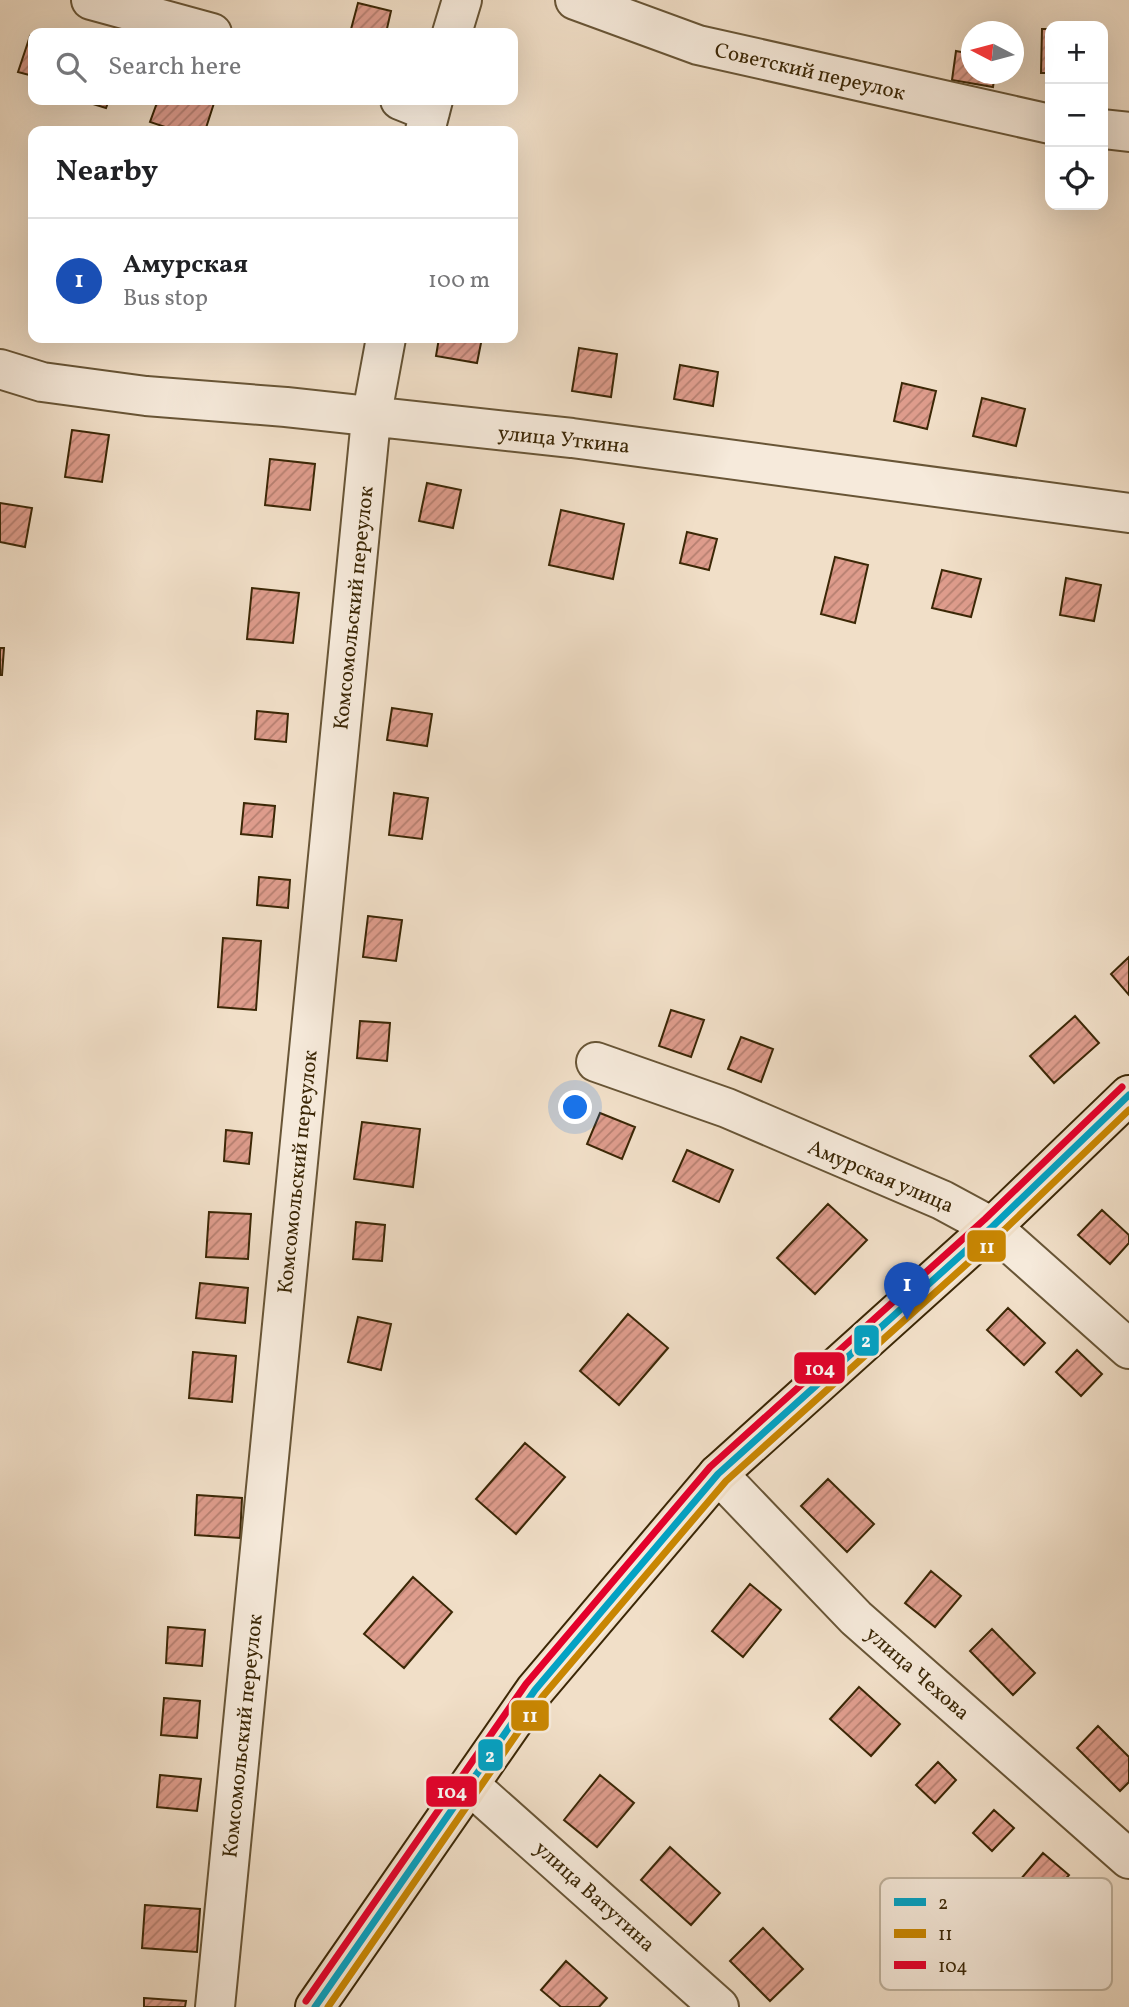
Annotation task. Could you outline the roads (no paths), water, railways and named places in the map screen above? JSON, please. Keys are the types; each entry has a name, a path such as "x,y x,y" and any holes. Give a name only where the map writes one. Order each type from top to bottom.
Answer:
{"main road":[{"path":"315,2007 471,1786 535,1690 718,1474 992,1227 1129,1095"}],"street":[{"path":"91,0 194,28"},
{"path":"454,28 462,0"},
{"name":"Советский переулок","path":"575,0 698,45 1045,123"},
{"path":"1108,130 1129,132"},
{"name":"Комсомольский переулок","path":"215,2007 371,419 385,343"},
{"name":"улица Уткина","path":"4,380 572,438 1129,513"},
{"name":"Амурская улица","path":"596,1062 727,1108 942,1200 992,1227 1129,1349"},
{"name":"улица Чехова","path":"718,1474 856,1618 1129,1859"},
{"name":"улица Ватутина","path":"471,1786 719,2007"}],"place":[{"name":"Амурская","path":"907,1320"}]}
